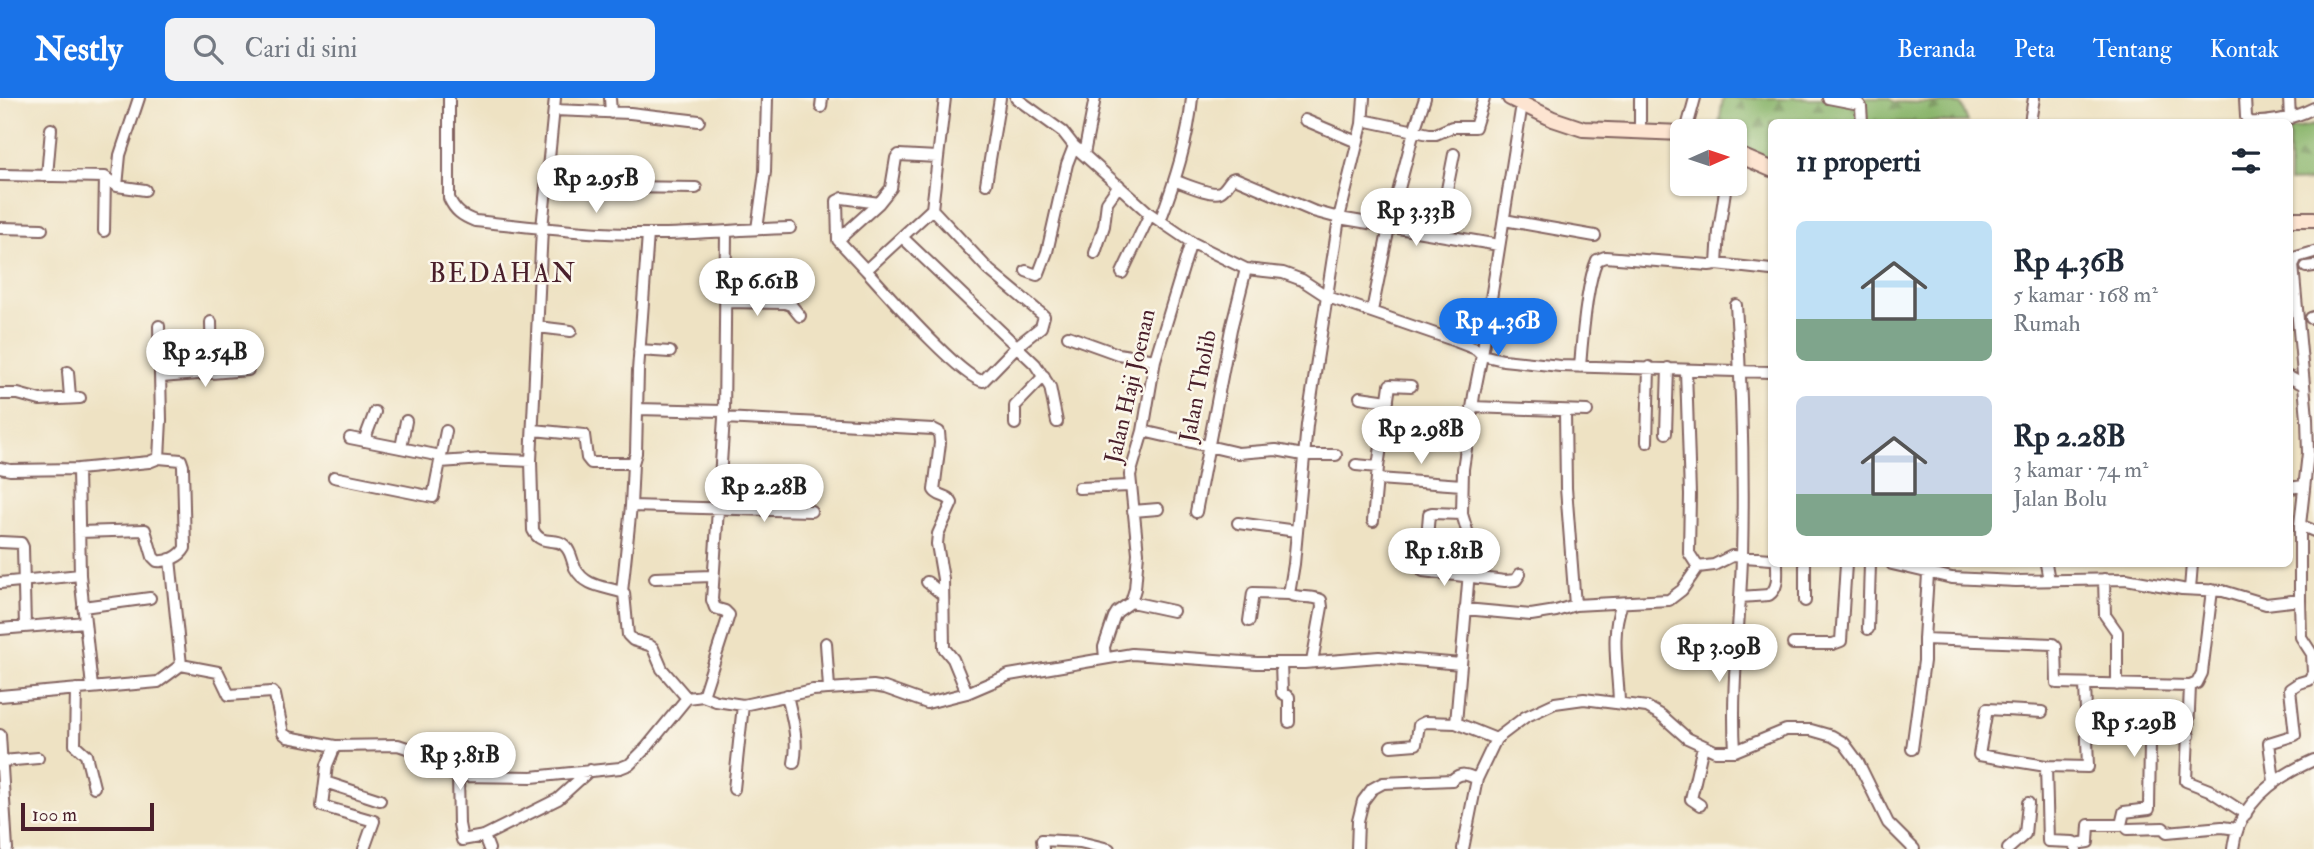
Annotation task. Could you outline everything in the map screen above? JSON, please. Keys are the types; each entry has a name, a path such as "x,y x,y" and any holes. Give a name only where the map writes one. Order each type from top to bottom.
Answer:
{"street":[{"path":"117,186 120,155 139,98"},
{"path":"449,98 449,198 458,213 475,221 648,234 726,233 790,228"},
{"path":"555,98 542,228 531,461 535,534 544,541 565,545 575,566 587,581 601,588 622,592"},
{"path":"610,98 611,113"},
{"path":"757,229 765,172 767,98"},
{"path":"866,270 932,209 945,98"},
{"path":"986,184 1000,98"},
{"path":"1017,98 1063,132 1074,146 1150,214 1191,242 1246,269 1283,273 1328,297 1476,349 1482,355 1503,360 1580,367 1768,372"},
{"path":"1084,154 1095,98"},
{"path":"1160,221 1175,181 1189,128 1192,98"},
{"path":"1289,594 1303,455 1339,218 1363,120 1364,98"},
{"path":"1372,311 1389,227 1413,131 1425,98"},
{"path":"1363,120 1436,134 1452,127 1475,127 1484,98"},
{"path":"1640,98 1640,132"},
{"path":"1688,119 1695,98"},
{"path":"1828,98 1861,105 1861,119"},
{"path":"2030,119 2034,98"},
{"path":"2245,98 2247,119"},
{"path":"2289,98 2290,118"},
{"path":"1456,723 1470,560 1468,534 1462,513 1462,485 1472,407 1504,220 1516,101 1553,119 1583,129 1670,132"},
{"path":"2280,119 2290,118 2314,108"},
{"path":"554,110 699,121"},
{"path":"1305,120 1357,142"},
{"path":"47,176 51,129"},
{"path":"1026,271 1037,275 1039,273 1047,252 1067,164 1074,146"},
{"path":"1438,235 1454,153"},
{"path":"838,240 890,192 895,158 899,155 937,157"},
{"path":"1747,159 1768,168"},
{"path":"0,175 105,177 117,186 145,190"},
{"path":"104,231 105,177"},
{"path":"1175,181 1219,193 1235,178 1313,211 1339,218 1499,245"},
{"path":"1095,253 1104,226 1107,202 1119,185"},
{"path":"547,186 696,188"},
{"path":"1717,264 1725,196"},
{"path":"880,203 839,199 836,213 838,240 921,330 978,381 986,379 1017,346 1041,327 1044,316 989,270 932,209"},
{"path":"1122,273 1150,214"},
{"path":"2293,219 2314,219"},
{"path":"1504,220 1595,236"},
{"path":"0,228 41,229"},
{"path":"703,696 729,620 728,613 712,605 724,415 726,233"},
{"path":"648,234 639,350 636,453 622,592 628,635 633,640 653,648 662,669 687,698"},
{"path":"902,237 1035,364 1044,376 1055,404 1056,422"},
{"name":"Jalan Haji Joenan","path":"1105,658 1104,647 1116,612 1131,602 1138,564 1130,475 1143,431 1155,360 1191,242"},
{"path":"2274,781 2269,743 2295,735 2290,689 2309,680 2313,673 2311,650 2301,637 2300,525 2308,453 2293,265 2297,257 2314,252"},
{"path":"1580,367 1588,300 1597,260 1605,257 1768,270"},
{"name":"Jalan Tholib","path":"1196,512 1231,329 1246,269"},
{"path":"725,302 779,302 790,305 800,316"},
{"path":"1735,751 1733,710 1742,558 1744,420 1736,305"},
{"path":"211,322 212,373"},
{"path":"159,326 159,458"},
{"path":"538,327 571,331"},
{"path":"1068,336 1118,354 1155,360"},
{"path":"639,350 670,352"},
{"path":"1647,442 1648,367"},
{"path":"1666,433 1668,368"},
{"path":"161,377 247,370"},
{"path":"1686,370 1689,553 1698,567"},
{"path":"0,394 18,394 40,400 75,397 68,372"},
{"path":"1015,424 1015,406 1044,376"},
{"path":"2293,379 2304,385"},
{"path":"1373,521 1390,385 1411,386"},
{"path":"1360,397 1388,401"},
{"path":"1472,407 1587,411"},
{"path":"637,409 936,429 940,434 940,443 934,490 949,498 952,503 937,539 943,579 944,649 953,659 967,693"},
{"path":"1565,411 1566,488 1575,605"},
{"path":"364,440 375,412"},
{"path":"401,448 406,421"},
{"path":"534,430 584,435 587,458 592,463 633,464"},
{"path":"334,477 433,497 446,431"},
{"path":"1143,431 1238,453 1276,450 1303,455 1336,455"},
{"path":"350,438 440,459 531,461"},
{"path":"0,468 78,469 149,462 159,458 181,460 185,548 177,557 157,561 153,557 145,530 79,532"},
{"path":"1356,465 1378,467"},
{"path":"78,469 80,575 92,687"},
{"path":"1378,479 1462,485"},
{"path":"1079,488 1130,486"},
{"path":"2293,487 2303,486"},
{"path":"719,490 802,489"},
{"path":"631,506 811,511"},
{"path":"1133,512 1157,509"},
{"path":"1426,551 1429,514 1462,513"},
{"path":"1238,523 1296,531"},
{"path":"2300,525 2314,531"},
{"path":"0,542 21,543 23,547 25,628"},
{"path":"1465,609 1531,615 1575,605 1669,600 1682,590 1698,567 1714,565 1732,556 1768,559"},
{"path":"170,559 181,665"},
{"path":"1740,597 1772,593 1777,567"},
{"path":"1805,567 1805,601"},
{"path":"1793,644 1833,644 1841,641 1846,567"},
{"path":"1868,629 1870,567"},
{"path":"1907,567 1952,578 2126,579 2222,591 2266,604 2300,600"},
{"path":"2047,567 2049,580"},
{"path":"2190,589 2192,567"},
{"path":"1423,571 1505,581 1516,580 1520,574"},
{"path":"1912,749 1928,574"},
{"path":"0,583 24,583 80,575"},
{"path":"655,578 712,576"},
{"path":"2104,579 2105,615 2117,632 2117,685"},
{"path":"927,582 943,595"},
{"path":"1924,639 2053,644 2056,647 2056,682 2190,686 2197,683 2202,673 2212,590"},
{"path":"1249,621 1253,593 1289,594 1296,598 1321,600 1312,662"},
{"path":"83,607 150,598"},
{"path":"1131,602 1173,611"},
{"path":"1619,702 1615,635 1622,603"},
{"path":"0,629 85,622"},
{"path":"826,643 829,688"},
{"path":"0,696 158,682 181,665 218,672 229,695 272,692 278,699 283,733 293,739 335,746 398,744 416,751 443,771 458,776 532,777 626,767 647,747 687,698 703,696 743,705 829,688 885,688 927,703 967,693 1009,675 1105,658 1149,654 1281,663 1379,657 1461,664"},
{"path":"1281,663 1282,693 1289,697 1289,722"},
{"path":"2042,712 1987,709 1979,755 2046,766 2088,767 2085,684"},
{"path":"2190,686 2186,781 2209,790 2246,814"},
{"path":"76,689 75,745 86,755 94,787"},
{"path":"786,695 796,736 794,763"},
{"path":"1463,848 1477,779 1496,739 1525,717 1555,703 1584,699 1647,707 1688,738 1721,752 1735,751 1786,730 1811,730 1832,736 1844,743 1858,762 1888,823 1914,849"},
{"path":"734,789 743,705"},
{"path":"1391,746 1416,744 1418,728 1424,722 1456,723 1496,739"},
{"path":"0,735 7,849"},
{"path":"2046,766 2047,845 2076,846 2088,842 2089,825 2121,825 2124,812 2149,809 2150,741 2156,738 2189,736"},
{"path":"335,746 327,765 322,806 374,821 364,849"},
{"path":"1700,805 1691,799 1703,746"},
{"path":"2,761 38,758"},
{"path":"2233,849 2237,829 2258,796 2274,781 2314,760"},
{"path":"458,776 462,840 484,836 558,799 590,770"},
{"path":"1357,849 1358,821 1363,801 1372,789 1383,783 1452,780 1458,775 1466,774 1477,779"},
{"path":"325,782 380,800"},
{"path":"358,815 364,794"},
{"path":"2008,849 2025,834 2028,803"},
{"path":"2128,829 2163,828 2167,832 2222,827 2237,829"},
{"path":"484,836 489,849"},
{"path":"1043,849 1042,840 1080,842 1109,849"}],"green space":[{"path":"1723,98 1888,98 1895,102 1961,104 1967,119 1768,119 1768,158 1747,151 1747,119 1720,119"},
{"path":"2314,125 2314,181 2293,182 2293,129"}],"district":[{"name":"BEDAHAN","path":"503,274"}]}
